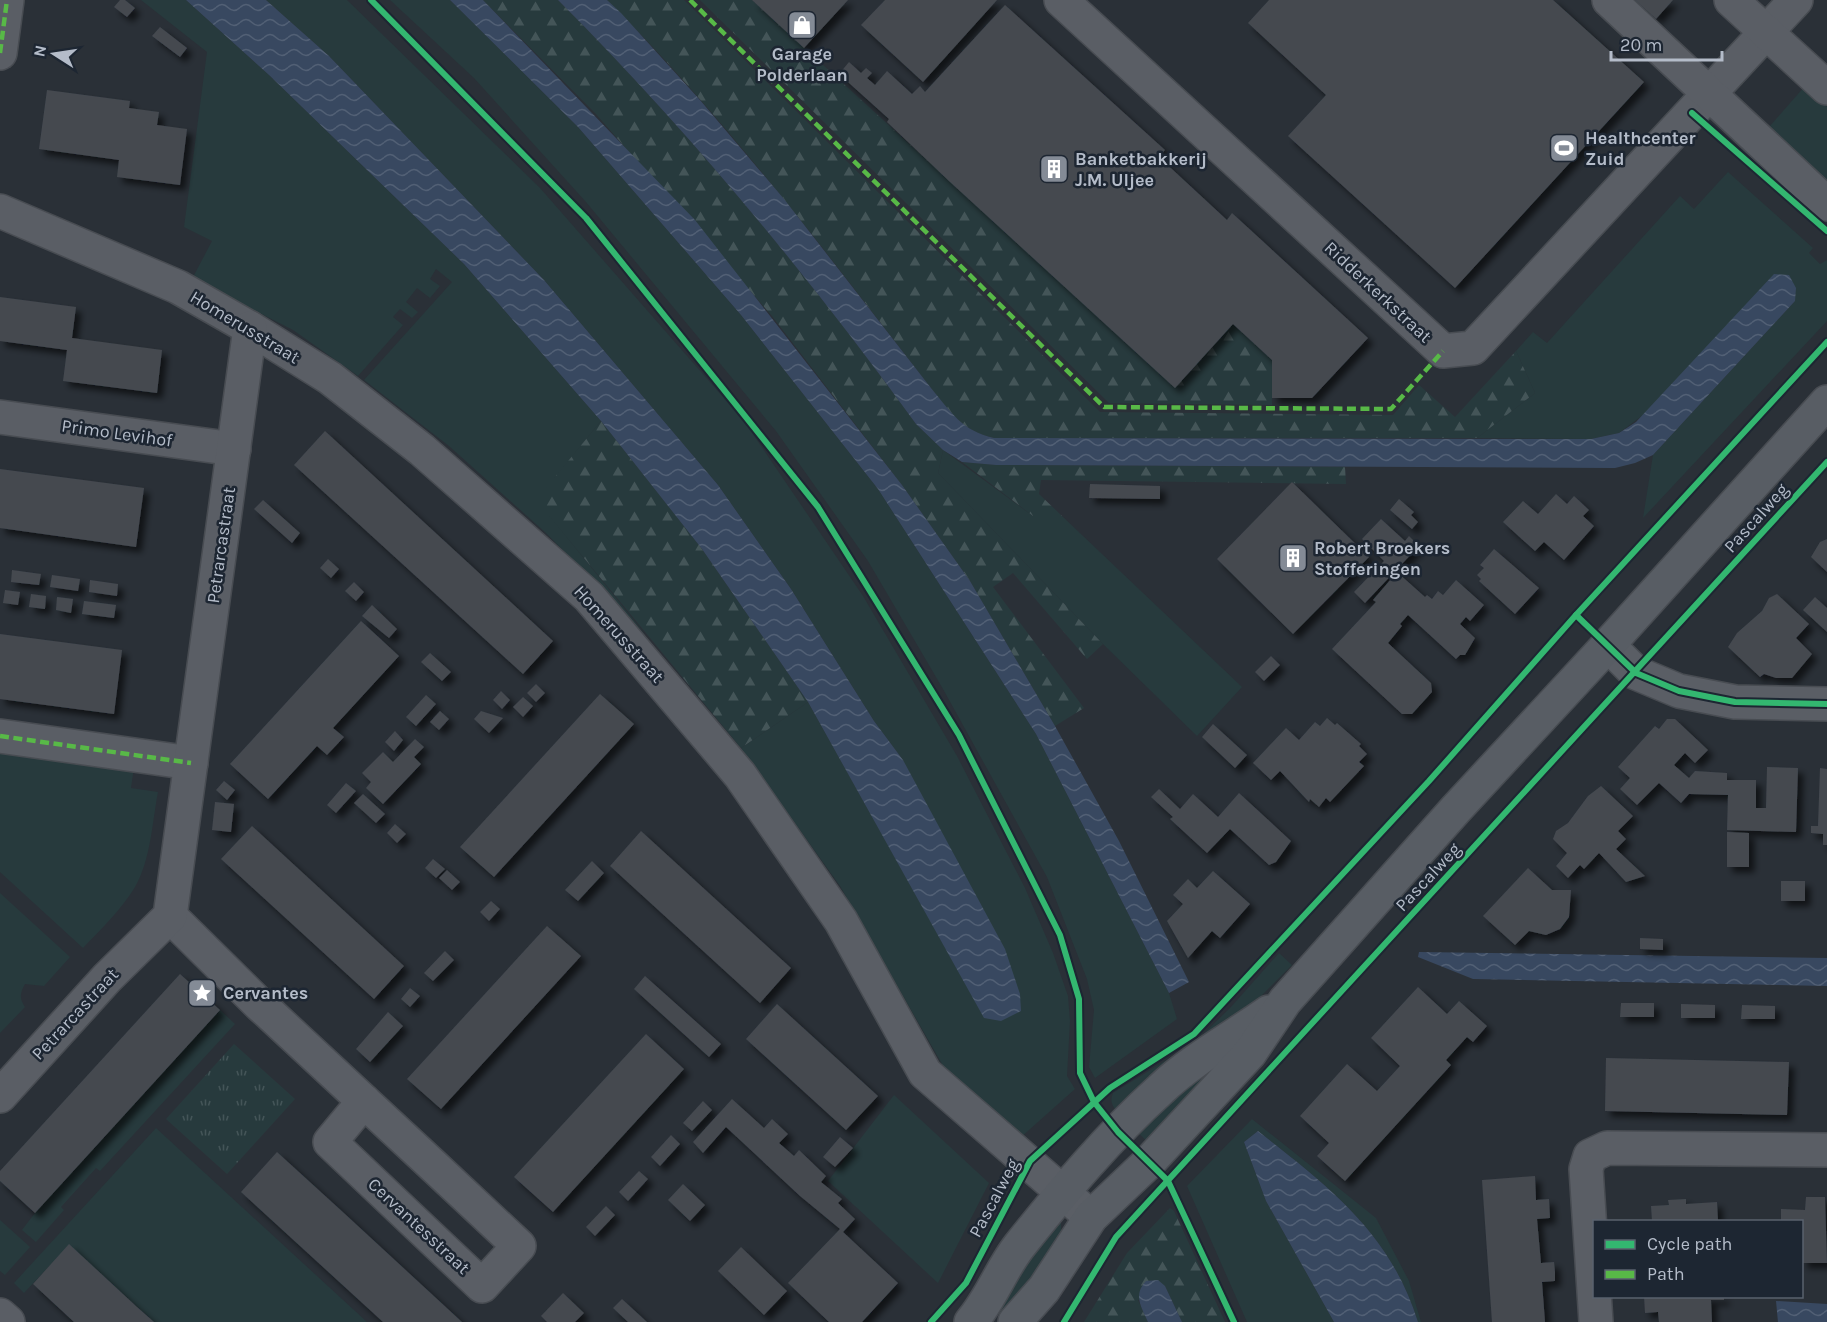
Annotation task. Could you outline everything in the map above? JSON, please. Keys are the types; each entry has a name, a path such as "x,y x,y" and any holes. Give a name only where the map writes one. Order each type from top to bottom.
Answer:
{"street":[{"path":"0,53 8,0"},
{"name":"Ridderkerkstraat","path":"1061,0 1443,351 1473,348 1796,0"},
{"path":"1609,0 1827,204"},
{"path":"1731,0 1827,88"},
{"name":"Homerusstraat","path":"0,211 178,286 330,378 422,450 590,597 740,775 841,921 925,1074 1091,1217"},
{"name":"Petrarcastraat","path":"0,1096 107,978 170,916 250,328"},
{"name":"Pascalweg","path":"1015,1322 1044,1289 1091,1217 1149,1162 1250,1053 1285,1001 1456,809 1608,645 1827,402"},
{"name":"Primo Levihof","path":"0,417 234,449"},
{"path":"1608,645 1636,673 1679,691 1735,702 1827,705"},
{"path":"0,736 191,763"},
{"name":"Cervantesstraat","path":"170,916 519,1246 482,1286 330,1142 364,1101"},
{"name":"Pascalweg","path":"981,1318 1007,1262 1062,1192 1162,1087 1285,1001"},
{"path":"1593,1276 1586,1169 1590,1156 1607,1148 1827,1150"},
{"path":"1594,1298 1596,1322"},
{"path":"0,1315 8,1322"}],"green space":[{"path":"141,0 186,0 269,75 464,264 601,421 537,500 645,634 546,533 449,446 364,380 452,282 436,269 430,279 440,286 430,298 417,288 406,302 418,312 412,318 400,309 393,317 403,325 358,376 293,330 192,279 212,241 184,227 207,52"},
{"path":"266,0 347,0 540,188 744,421 863,596 957,756 1025,888 1053,953 1068,996 1070,1021 1067,1076 1075,1089 1020,1138 946,1071 840,886 741,748 808,702 984,1017 903,760 874,721 791,589 718,485 544,280 329,56"},
{"path":"390,0 450,0 578,127 741,315 878,489 1036,734 1169,993 1177,1019 1095,1078 1089,1067 1094,1010 1087,979 1047,877 943,689 868,561 776,431 586,202 474,78"},
{"path":"483,0 558,0 654,100 745,205 875,368 916,424 943,450 938,473 1103,644 1087,659 1013,573 993,587 1084,708 1055,726 970,581 902,485 772,316 596,114"},
{"path":"607,0 684,0 1100,412 1393,415 1419,385 1455,417 1516,351 1535,393 1477,438 994,438 973,431 951,413 815,238 735,140 694,92"},
{"path":"700,0 752,0 1175,387 1233,324 1272,360 1272,405 1109,403"},
{"path":"1805,86 1827,107 1827,180 1769,127"},
{"path":"1728,172 1813,248 1809,253 1820,264 1827,260 1827,321 1643,518 1653,455 1795,301 1619,433 1591,439 1477,438 1535,393 1516,351 1533,332 1547,343 1680,196 1694,209"},
{"path":"601,421 702,549 808,702 741,748 536,500"},
{"path":"943,450 1033,516 1062,516 1242,687 1197,736 1103,644 938,473"},
{"path":"962,462 997,465 1345,467 1346,484 1041,480 1039,494 1062,516 1033,516"},
{"path":"0,749 134,767 131,788 158,792 148,853 135,887 124,904 83,948 0,872"},
{"path":"0,893 70,957 44,986 25,984 21,996 25,1007 0,1033"},
{"path":"1279,953 1292,965 1245,1012 1121,1115 1116,1110 1111,1100 1113,1093 1194,1043 1230,1008"},
{"path":"220,1010 235,1024 100,1171 96,1168 61,1207 64,1210 36,1242 22,1230 35,1213"},
{"path":"234,1044 295,1099 227,1174 166,1119"},
{"path":"1215,1067 1152,1146 1134,1129 1165,1100"},
{"path":"894,1095 989,1183 938,1283 828,1181"},
{"path":"1252,1119 1376,1218 1409,1281 1421,1322 1418,1322 1406,1290 1391,1262 1354,1213 1309,1171 1258,1131 1244,1142 1266,1201 1334,1322 1247,1322 1187,1186"},
{"path":"156,1128 367,1322 154,1322 69,1245 24,1293 14,1283"},
{"path":"1170,1208 1174,1211 1225,1322 1182,1322 1165,1286 1138,1300 1148,1322 1084,1322 1127,1253"},
{"path":"1057,1215 1061,1222 1061,1239 1056,1238 1036,1276 999,1318 1001,1293"},
{"path":"0,1220 30,1247 5,1275 0,1271"}],"water":[{"path":"186,0 266,0 329,56 544,280 718,485 791,589 874,721 903,760 1005,949 1020,994 1021,1011 1001,1021 984,1018 808,702 702,549 601,421 464,264 269,75"},
{"path":"450,0 483,0 695,220 902,485 970,581 1055,726 1119,841 1189,982 1169,993 1036,734 878,489 741,315 578,127"},
{"path":"558,0 607,0 621,13 700,100 784,199 951,413 973,431 994,438 1591,439 1619,433 1636,422 1774,274 1789,275 1796,288 1795,301 1653,455 1615,468 996,465 962,462 943,450 916,424 875,368 745,205 654,100"},
{"path":"1419,952 1827,958 1827,986 1473,979 1418,957"},
{"path":"1258,1131 1309,1171 1354,1213 1391,1262 1406,1290 1418,1322 1334,1322 1266,1201 1244,1142"},
{"path":"1158,1280 1165,1286 1182,1322 1148,1322 1140,1301 1140,1291 1146,1281"},
{"path":"1776,1301 1827,1304 1827,1322 1778,1322"}],"building":[{"path":"120,0 125,0 135,8 127,17 114,7"},
{"name":"Garage Polderlaan","path":"752,0 848,0 804,48"},
{"path":"885,0 997,0 923,82 861,25"},
{"path":"1269,0 1553,0 1644,82 1455,288 1288,136 1326,95 1248,23"},
{"path":"1635,0 1673,0 1656,19"},
{"name":"Banketbakkerij J.M. Uljee","path":"1005,5 1165,150 1159,157 1227,220 1232,213 1368,338 1312,398 1272,398 1272,360 1233,324 1175,388 949,181 887,122 889,119 839,74 849,62 861,73 866,68 872,73 867,78 875,85 887,71 912,94 920,86 925,92"},
{"path":"160,27 187,48 180,57 152,36"},
{"path":"47,90 130,101 129,108 159,112 157,125 187,129 180,185 117,177 119,160 39,149"},
{"path":"0,297 76,307 72,338 162,350 157,393 63,381 67,350 0,341"},
{"path":"325,431 553,641 523,674 294,465"},
{"path":"0,469 144,488 136,547 0,528"},
{"name":"Robert Broekers Stofferingen","path":"1292,482 1369,557 1293,634 1217,559"},
{"path":"1090,484 1160,486 1160,499 1089,498"},
{"path":"1556,494 1567,504 1574,496 1589,510 1583,516 1594,526 1564,560 1544,542 1535,551 1503,522 1523,501 1538,514"},
{"path":"1399,499 1414,512 1411,515 1418,522 1412,529 1390,510"},
{"path":"263,500 300,533 292,543 254,509"},
{"path":"1381,519 1405,541 1409,536 1419,546 1365,603 1354,592 1384,561 1362,539"},
{"path":"1827,539 1827,572 1811,557 1820,542"},
{"path":"1494,549 1539,588 1515,614 1479,581 1481,579 1477,575 1484,568 1480,565"},
{"path":"328,559 339,569 331,578 320,568"},
{"path":"12,570 41,574 39,585 11,582"},
{"path":"1397,572 1425,597 1427,595 1432,599 1438,591 1443,595 1456,580 1484,605 1470,621 1466,617 1460,624 1475,638 1465,655 1460,655 1456,659 1408,615 1400,624 1402,626 1388,643 1431,683 1432,692 1412,714 1402,714 1332,649 1376,602 1373,600"},
{"path":"52,575 80,579 78,591 50,587"},
{"path":"90,580 118,584 117,596 89,592"},
{"path":"354,582 364,592 356,601 345,591"},
{"path":"5,590 20,592 18,605 3,603"},
{"path":"31,594 46,596 45,609 29,607"},
{"path":"1777,594 1809,624 1796,638 1812,654 1792,678 1776,678 1764,674 1760,677 1728,647 1737,633 1762,611 1769,598"},
{"path":"57,597 73,599 71,613 56,610"},
{"path":"1815,597 1827,608 1827,632 1803,610"},
{"path":"84,601 116,605 114,618 82,614"},
{"path":"372,605 397,629 389,638 362,616"},
{"path":"361,621 399,656 333,728 344,737 327,755 317,746 268,799 230,764"},
{"path":"0,634 122,650 114,714 0,699"},
{"path":"430,653 451,672 442,681 421,662"},
{"path":"1271,656 1280,665 1264,681 1255,672"},
{"path":"536,684 545,693 536,702 527,693"},
{"path":"501,691 510,700 502,709 493,700"},
{"path":"600,694 634,724 494,877 460,847"},
{"path":"426,695 436,704 416,726 406,717"},
{"path":"523,697 533,706 523,717 513,707"},
{"path":"440,711 449,719 439,730 430,722"},
{"path":"481,711 503,718 489,733 474,719"},
{"path":"1327,718 1335,725 1337,723 1361,744 1359,746 1367,754 1359,762 1364,766 1330,802 1326,798 1319,807 1310,799 1309,802 1280,771 1271,780 1253,763 1286,728 1299,740 1315,722 1320,726"},
{"path":"1667,719 1675,719 1708,750 1695,763 1685,753 1674,765 1689,778 1695,771 1727,773 1727,780 1756,780 1756,808 1766,808 1767,767 1798,768 1796,832 1727,830 1728,795 1689,794 1681,803 1659,783 1637,805 1620,789 1630,778 1618,767 1655,726 1659,729"},
{"path":"1213,724 1247,755 1235,768 1202,737"},
{"path":"395,731 403,740 394,751 385,742"},
{"path":"415,739 424,747 414,757 421,764 383,804 366,788 371,782 362,773 383,752 393,762"},
{"path":"1820,768 1827,769 1827,845 1823,845 1823,834 1811,833 1811,826 1818,826"},
{"path":"224,781 235,790 227,800 216,790"},
{"path":"346,783 356,791 336,813 327,805"},
{"path":"1601,786 1633,816 1618,831 1626,839 1616,849 1645,876 1626,882 1599,853 1584,869 1580,865 1568,878 1556,866 1567,853 1553,839 1556,831 1568,823 1588,796"},
{"path":"1159,789 1180,809 1193,794 1218,817 1239,793 1291,841 1276,862 1269,865 1230,829 1207,853 1170,819 1173,817 1151,797"},
{"path":"363,794 385,814 376,823 354,803"},
{"path":"215,802 234,804 231,832 212,830"},
{"path":"395,824 406,834 397,843 387,833"},
{"path":"252,826 404,966 374,999 221,859"},
{"path":"641,831 791,968 760,1003 610,866"},
{"path":"1727,832 1749,833 1749,867 1727,867"},
{"path":"433,859 445,869 436,878 425,868"},
{"path":"592,861 604,873 578,901 565,890"},
{"path":"1528,868 1552,890 1571,890 1569,917 1560,929 1546,935 1529,931 1515,945 1483,916"},
{"path":"447,870 460,882 452,890 439,878"},
{"path":"1213,871 1250,904 1220,938 1212,931 1188,958 1167,921 1183,904 1173,895 1188,879 1197,888"},
{"path":"1781,881 1805,881 1805,901 1781,901"},
{"path":"491,901 500,909 489,921 480,912"},
{"path":"547,926 581,956 441,1109 407,1079"},
{"path":"1640,938 1663,939 1663,950 1640,949"},
{"path":"445,951 454,960 433,981 424,973"},
{"path":"180,974 220,1010 35,1213 0,1181 0,1171"},
{"path":"645,976 721,1044 709,1057 634,989"},
{"path":"1418,987 1447,1014 1459,1001 1487,1026 1473,1042 1467,1037 1446,1060 1451,1065 1345,1181 1317,1156 1329,1143 1300,1116 1347,1064 1377,1091 1400,1066 1371,1038"},
{"path":"410,988 420,996 410,1007 401,999"},
{"path":"1621,1003 1654,1003 1654,1017 1620,1017"},
{"path":"777,1004 878,1096 846,1130 746,1039"},
{"path":"1681,1004 1715,1005 1715,1018 1681,1018"},
{"path":"1742,1005 1775,1006 1775,1019 1741,1019"},
{"path":"388,1012 403,1026 370,1062 356,1049"},
{"path":"646,1034 684,1069 553,1212 514,1177"},
{"path":"1606,1058 1789,1062 1787,1115 1605,1111"},
{"path":"732,1099 764,1128 772,1119 788,1134 779,1143 794,1156 799,1150 826,1176 821,1182 842,1199 838,1203 855,1219 843,1232 898,1283 862,1322 829,1322 788,1283 840,1229 800,1196 726,1127 703,1153 693,1142"},
{"path":"703,1101 712,1110 692,1131 683,1123"},
{"path":"671,1135 680,1144 660,1166 651,1157"},
{"path":"840,1137 853,1148 835,1167 823,1157"},
{"path":"277,1152 462,1322 383,1322 241,1192"},
{"path":"639,1171 648,1179 628,1201 619,1192"},
{"path":"1535,1176 1536,1200 1549,1199 1550,1218 1537,1219 1541,1263 1554,1262 1555,1272 1555,1281 1542,1282 1545,1322 1492,1322 1482,1180"},
{"path":"683,1184 705,1205 690,1221 668,1200"},
{"path":"1806,1197 1825,1197 1827,1263 1803,1263 1803,1220 1781,1220 1781,1209 1805,1210"},
{"path":"1686,1199 1686,1204 1717,1202 1718,1220 1652,1220 1651,1206 1669,1205 1668,1200"},
{"path":"606,1206 615,1215 595,1236 586,1227"},
{"path":"69,1244 154,1322 74,1322 33,1284"},
{"path":"741,1247 787,1291 764,1315 718,1271"},
{"path":"563,1293 584,1313 575,1322 547,1322 541,1316"},
{"path":"1644,1298 1724,1298 1724,1300 1711,1300 1712,1322 1659,1322 1658,1312 1645,1313"},
{"path":"622,1299 647,1322 628,1322 613,1308"}],"marked path":[{"path":"0,53 7,0"},
{"path":"690,0 1104,407 1391,409 1443,351"},
{"path":"0,736 191,763"}],"cycle path":[{"path":"371,0 586,218 818,507 959,735 1060,935 1079,999 1080,1073 1094,1102 1118,1132 1168,1181 1234,1322"},
{"path":"1692,113 1827,231"},
{"path":"931,1322 966,1283 1030,1161 1110,1088 1194,1034 1429,781 1576,615 1827,342"},
{"path":"1064,1322 1116,1237 1827,462"},
{"path":"1576,615 1636,673 1679,691 1735,702 1827,704"}],"place":[{"name":"Garage Polderlaan","path":"802,25"},
{"name":"Healthcenter Zuid","path":"1564,148"},
{"name":"Banketbakkerij J.M. Uljee","path":"1054,169"},
{"name":"Robert Broekers Stofferingen","path":"1293,558"},
{"name":"Cervantes","path":"202,993"}]}
